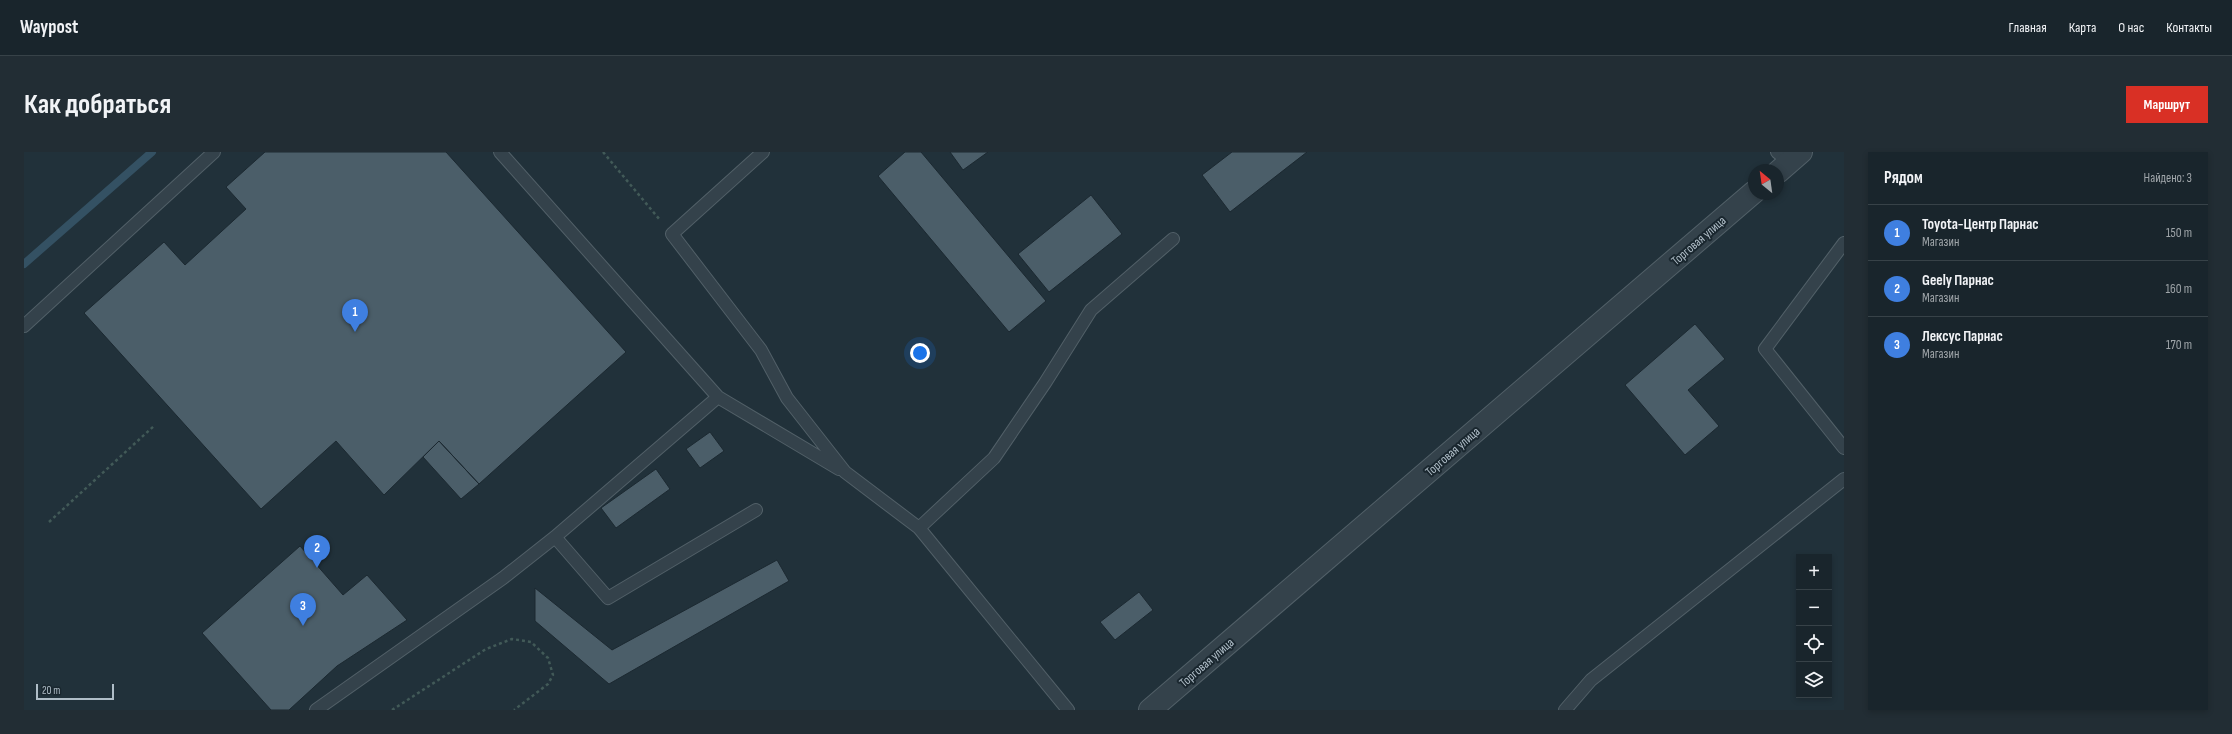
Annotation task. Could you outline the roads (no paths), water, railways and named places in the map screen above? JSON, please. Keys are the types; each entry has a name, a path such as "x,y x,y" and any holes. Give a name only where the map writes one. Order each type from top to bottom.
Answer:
{"street":[{"name":"Торговая улица","path":"1150,710 1748,197"}],"lane":[{"path":"24,326 214,152"},
{"path":"500,152 718,397 845,472 919,528 1068,710"},
{"path":"763,152 672,234 761,350 787,398 845,472"},
{"path":"919,528 994,458 1091,310 1173,239"},
{"path":"1844,243 1765,349 1844,448"},
{"path":"316,710 503,578 555,537 718,397"},
{"path":"1565,710 1591,680 1844,479"},
{"path":"555,537 608,598 756,510"}],"waterway":[{"path":"24,264 152,152"}],"place":[{"name":"Toyota-Центр Парнас","path":"355,332"},
{"name":"Geely Парнас","path":"317,568"},
{"name":"Лексус Парнас","path":"303,626"}]}
